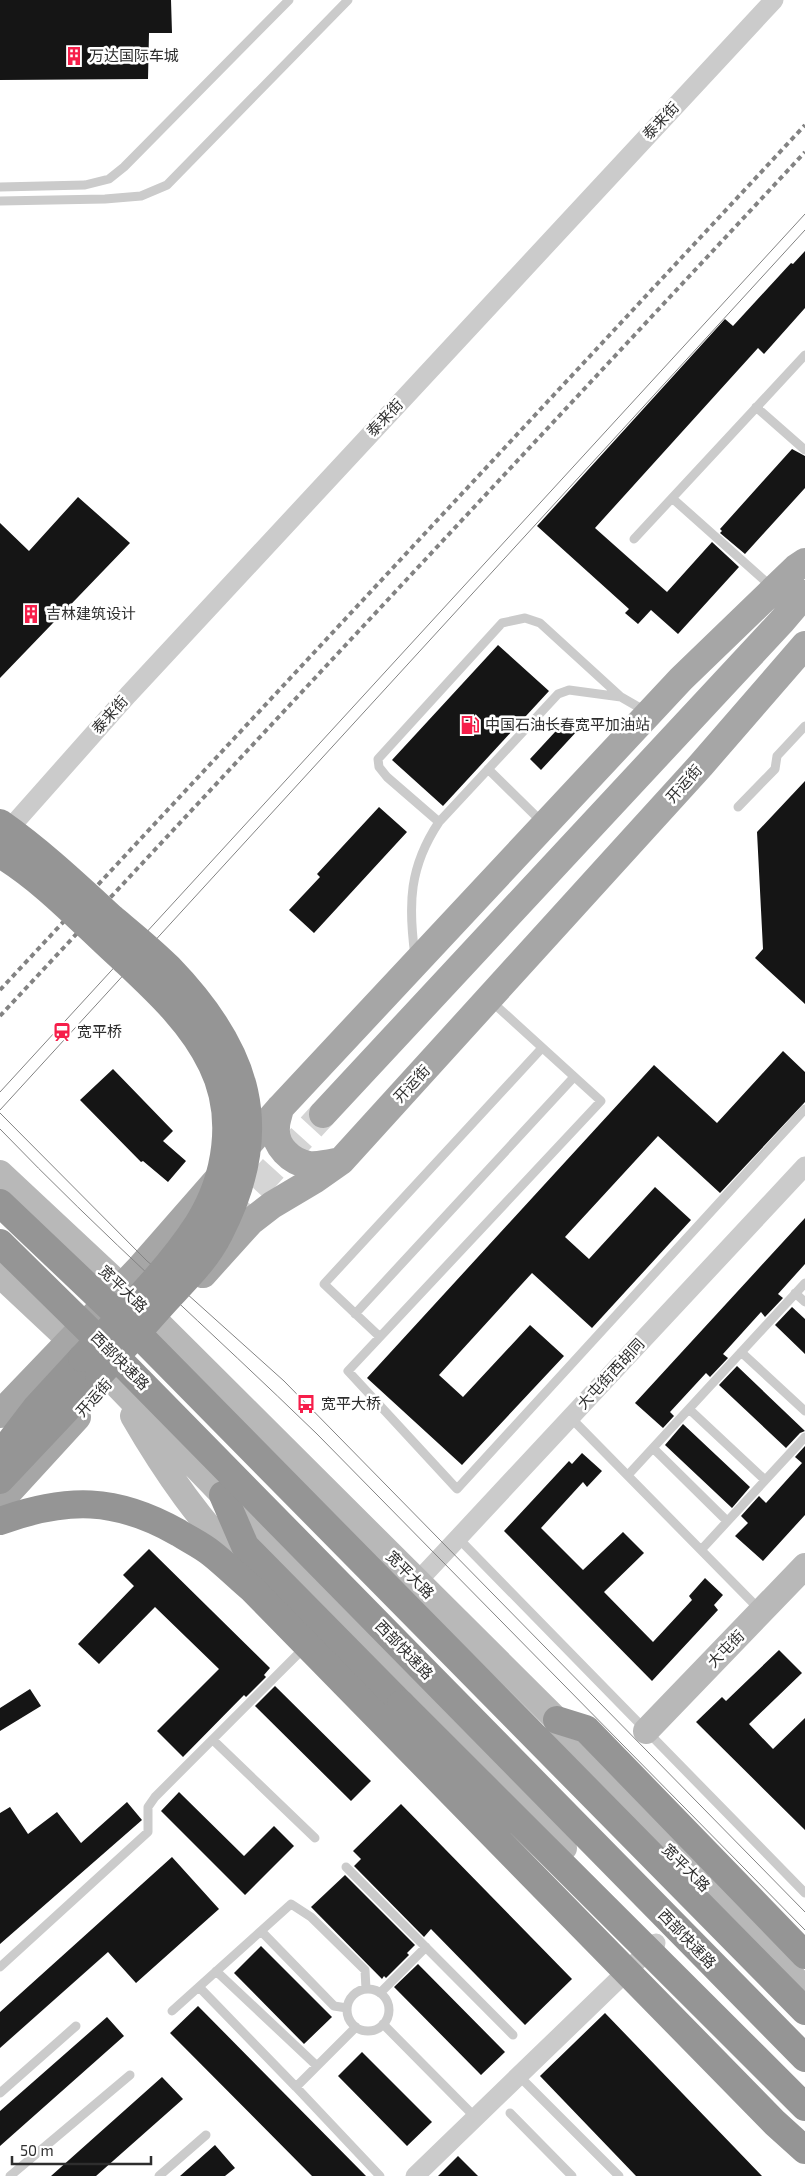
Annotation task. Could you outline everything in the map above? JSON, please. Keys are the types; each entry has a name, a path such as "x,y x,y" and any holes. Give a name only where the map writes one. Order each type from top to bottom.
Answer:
{"highway":[{"path":"0,823 52,864 168,967 198,1002 224,1038 242,1079 246,1095 248,1130 239,1189 219,1236 210,1250 197,1267 0,1480"},
{"path":"0,854 30,875 149,983 182,1018 213,1066 221,1092 226,1130 225,1153 216,1188 202,1218 185,1243 36,1408 0,1456"},
{"name":"西部快速路","path":"0,1203 139,1334 805,2012"},
{"name":"西部快速路","path":"0,1243 119,1360 805,2058"},
{"path":"223,1495 245,1546 805,2107"},
{"path":"0,1522 31,1510 57,1505 87,1503 115,1507 145,1517 169,1528 211,1553 251,1588 776,2123 805,2150"},
{"path":"557,1720 586,1730 805,1955"}],"main road":[{"path":"0,1414 122,1287 280,1108 681,679 774,589 805,562"},
{"path":"323,1114 805,594"},
{"name":"开运街","path":"0,1500 111,1379 250,1222 272,1204 314,1180 341,1161 708,757 805,645"},
{"path":"280,1108 276,1126 276,1137 284,1151 296,1161 309,1165 341,1161"},
{"name":"宽平大路","path":"0,1173 159,1323 557,1720 572,1752 805,1989"},
{"path":"0,1275 111,1379 656,1943 805,2093"},
{"path":"111,1379 162,1466 217,1539 571,1897 656,1943"},
{"name":"大屯街","path":"646,1731 805,1566"}],"street":[{"name":"泰来街","path":"0,839 128,695 774,0"},
{"name":"大屯街西胡同","path":"417,1582 805,1166"},
{"path":"415,2176 656,1943"}],"lane":[{"path":"0,187 85,185 109,179 124,167 289,0"},
{"path":"0,201 141,196 167,185 348,0"},
{"path":"634,539 805,355"},
{"path":"756,407 805,450"},
{"path":"672,498 774,589"},
{"path":"439,822 387,777 379,767 378,759 502,624 525,618 540,624 621,697 649,713"},
{"path":"416,962 411,923 411,894 426,842 439,822 558,694 569,690 621,697"},
{"path":"738,807 776,769 778,756 805,726"},
{"path":"488,769 545,824"},
{"path":"489,999 600,1101 348,1371 457,1489 805,1109"},
{"path":"380,1337 324,1284 542,1048"},
{"path":"356,1314 574,1077"},
{"path":"628,1475 805,1283"},
{"path":"795,1293 805,1302"},
{"path":"741,1352 805,1411"},
{"path":"690,1409 765,1480"},
{"path":"571,1418 762,1612"},
{"path":"701,1550 805,1437"},
{"path":"653,1448 727,1521"},
{"path":"458,1538 805,1894"},
{"path":"0,1967 148,1832 148,1807 314,1637"},
{"path":"213,1740 315,1838"},
{"path":"346,1867 512,2035"},
{"path":"172,2011 291,1904 311,1917 365,1970 366,1989"},
{"path":"261,1931 334,2006 346,2008"},
{"path":"380,1993 426,1947"},
{"path":"216,1971 317,2066"},
{"path":"199,1987 380,2176"},
{"path":"366,1989 380,1993 388,2004 388,2011 383,2024 370,2031 356,2027 347,2015 346,2008 353,1994 366,1989"},
{"path":"383,2024 476,2118"},
{"path":"0,2093 76,2026"},
{"path":"296,2087 356,2027"},
{"path":"10,2176 130,2075"},
{"path":"520,2076 619,2176"},
{"path":"510,2113 572,2176"},
{"path":"159,2176 206,2134"}],"building":[{"name":"万达国际车城","path":"0,0 171,0 172,33 149,33 148,79 0,80"},
{"path":"805,251 805,308 764,354 758,348 595,528 667,592 712,542 739,567 678,634 651,610 638,624 625,613 629,609 537,526 725,319 733,326 791,263 793,264"},
{"path":"792,449 805,456 805,488 745,554 720,533 722,531 720,529"},
{"name":"吉林建筑设计","path":"78,497 130,543 0,678 0,523 29,551"},
{"name":"中国石油长春宽平加油站","path":"498,645 549,691 443,806 392,760"},
{"path":"567,719 578,730 541,770 530,759"},
{"path":"805,781 805,1004 755,958 763,949 757,832"},
{"path":"379,807 407,832 314,933 289,910 320,877 317,874"},
{"path":"783,1051 805,1072 805,1102 720,1193 658,1136 565,1237 589,1259 655,1187 691,1220 592,1328 532,1273 439,1375 463,1397 530,1325 564,1356 462,1465 367,1378 654,1065 717,1123"},
{"path":"113,1069 173,1131 163,1141 186,1161 168,1182 143,1161 141,1162 80,1100"},
{"path":"805,1218 805,1264 778,1294 783,1298 765,1317 761,1312 723,1354 728,1358 710,1377 706,1373 670,1412 674,1416 663,1428 635,1403"},
{"path":"792,1307 805,1319 805,1354 775,1325"},
{"path":"737,1366 805,1431 800,1433 786,1448 719,1385"},
{"path":"683,1424 750,1487 732,1508 665,1445"},
{"path":"805,1446 805,1515 763,1561 735,1536 748,1523 741,1516 759,1496 766,1503 802,1463 795,1457"},
{"path":"582,1453 602,1471 587,1487 583,1482 541,1528 583,1570 623,1532 644,1553 604,1592 653,1642 692,1600 689,1596 705,1578 723,1595 714,1605 718,1610 652,1681 504,1531 569,1461 572,1464"},
{"path":"149,1549 270,1668 264,1675 266,1677 246,1697 244,1695 183,1757 157,1731 219,1669 155,1607 99,1664 78,1644 134,1586 123,1575"},
{"path":"779,1650 802,1673 749,1724 773,1749 805,1718 805,1830 696,1722 722,1697 726,1701"},
{"path":"275,1686 371,1781 351,1801 255,1706"},
{"path":"30,1689 41,1706 0,1731 0,1708"},
{"path":"179,1792 244,1856 274,1826 294,1846 245,1895 161,1811"},
{"path":"127,1802 142,1820 0,1944 0,1813 10,1807 28,1834 57,1812 81,1843"},
{"path":"401,1804 572,1979 525,2025 431,1929 424,1937 354,1866 361,1859 353,1851"},
{"path":"172,1857 219,1909 136,1983 108,1952 0,2048 0,2012"},
{"path":"345,1875 415,1945 407,1953 409,1955 386,1978 384,1976 382,1979 311,1907"},
{"path":"261,1946 332,2017 304,2044 234,1973"},
{"path":"418,1964 505,2052 481,2075 394,1987"},
{"path":"198,2006 366,2176 312,2176 170,2033"},
{"path":"605,2013 762,2176 636,2176 540,2076"},
{"path":"107,2017 124,2036 0,2146 0,2111"},
{"path":"362,2052 432,2122 407,2146 338,2076"},
{"path":"162,2077 183,2099 96,2176 51,2176"},
{"path":"215,2145 235,2168 225,2176 180,2176"},
{"path":"458,2156 478,2176 438,2176"}],"tunnel":[{"path":"226,1220 323,1114"}],"tram line":[{"path":"0,1092 805,214"},
{"path":"0,1110 805,230"},
{"path":"0,1113 147,1261 186,1293 284,1381 805,1912"},
{"path":"0,1129 117,1245 317,1434 805,1930"}],"railway":[{"path":"0,990 805,125"},
{"path":"0,1016 805,152"}],"place":[{"name":"万达国际车城","path":"74,56"},
{"name":"吉林建筑设计","path":"31,614"},
{"name":"中国石油长春宽平加油站","path":"470,725"},
{"name":"宽平桥","path":"62,1032"},
{"name":"宽平大桥","path":"306,1404"}]}
